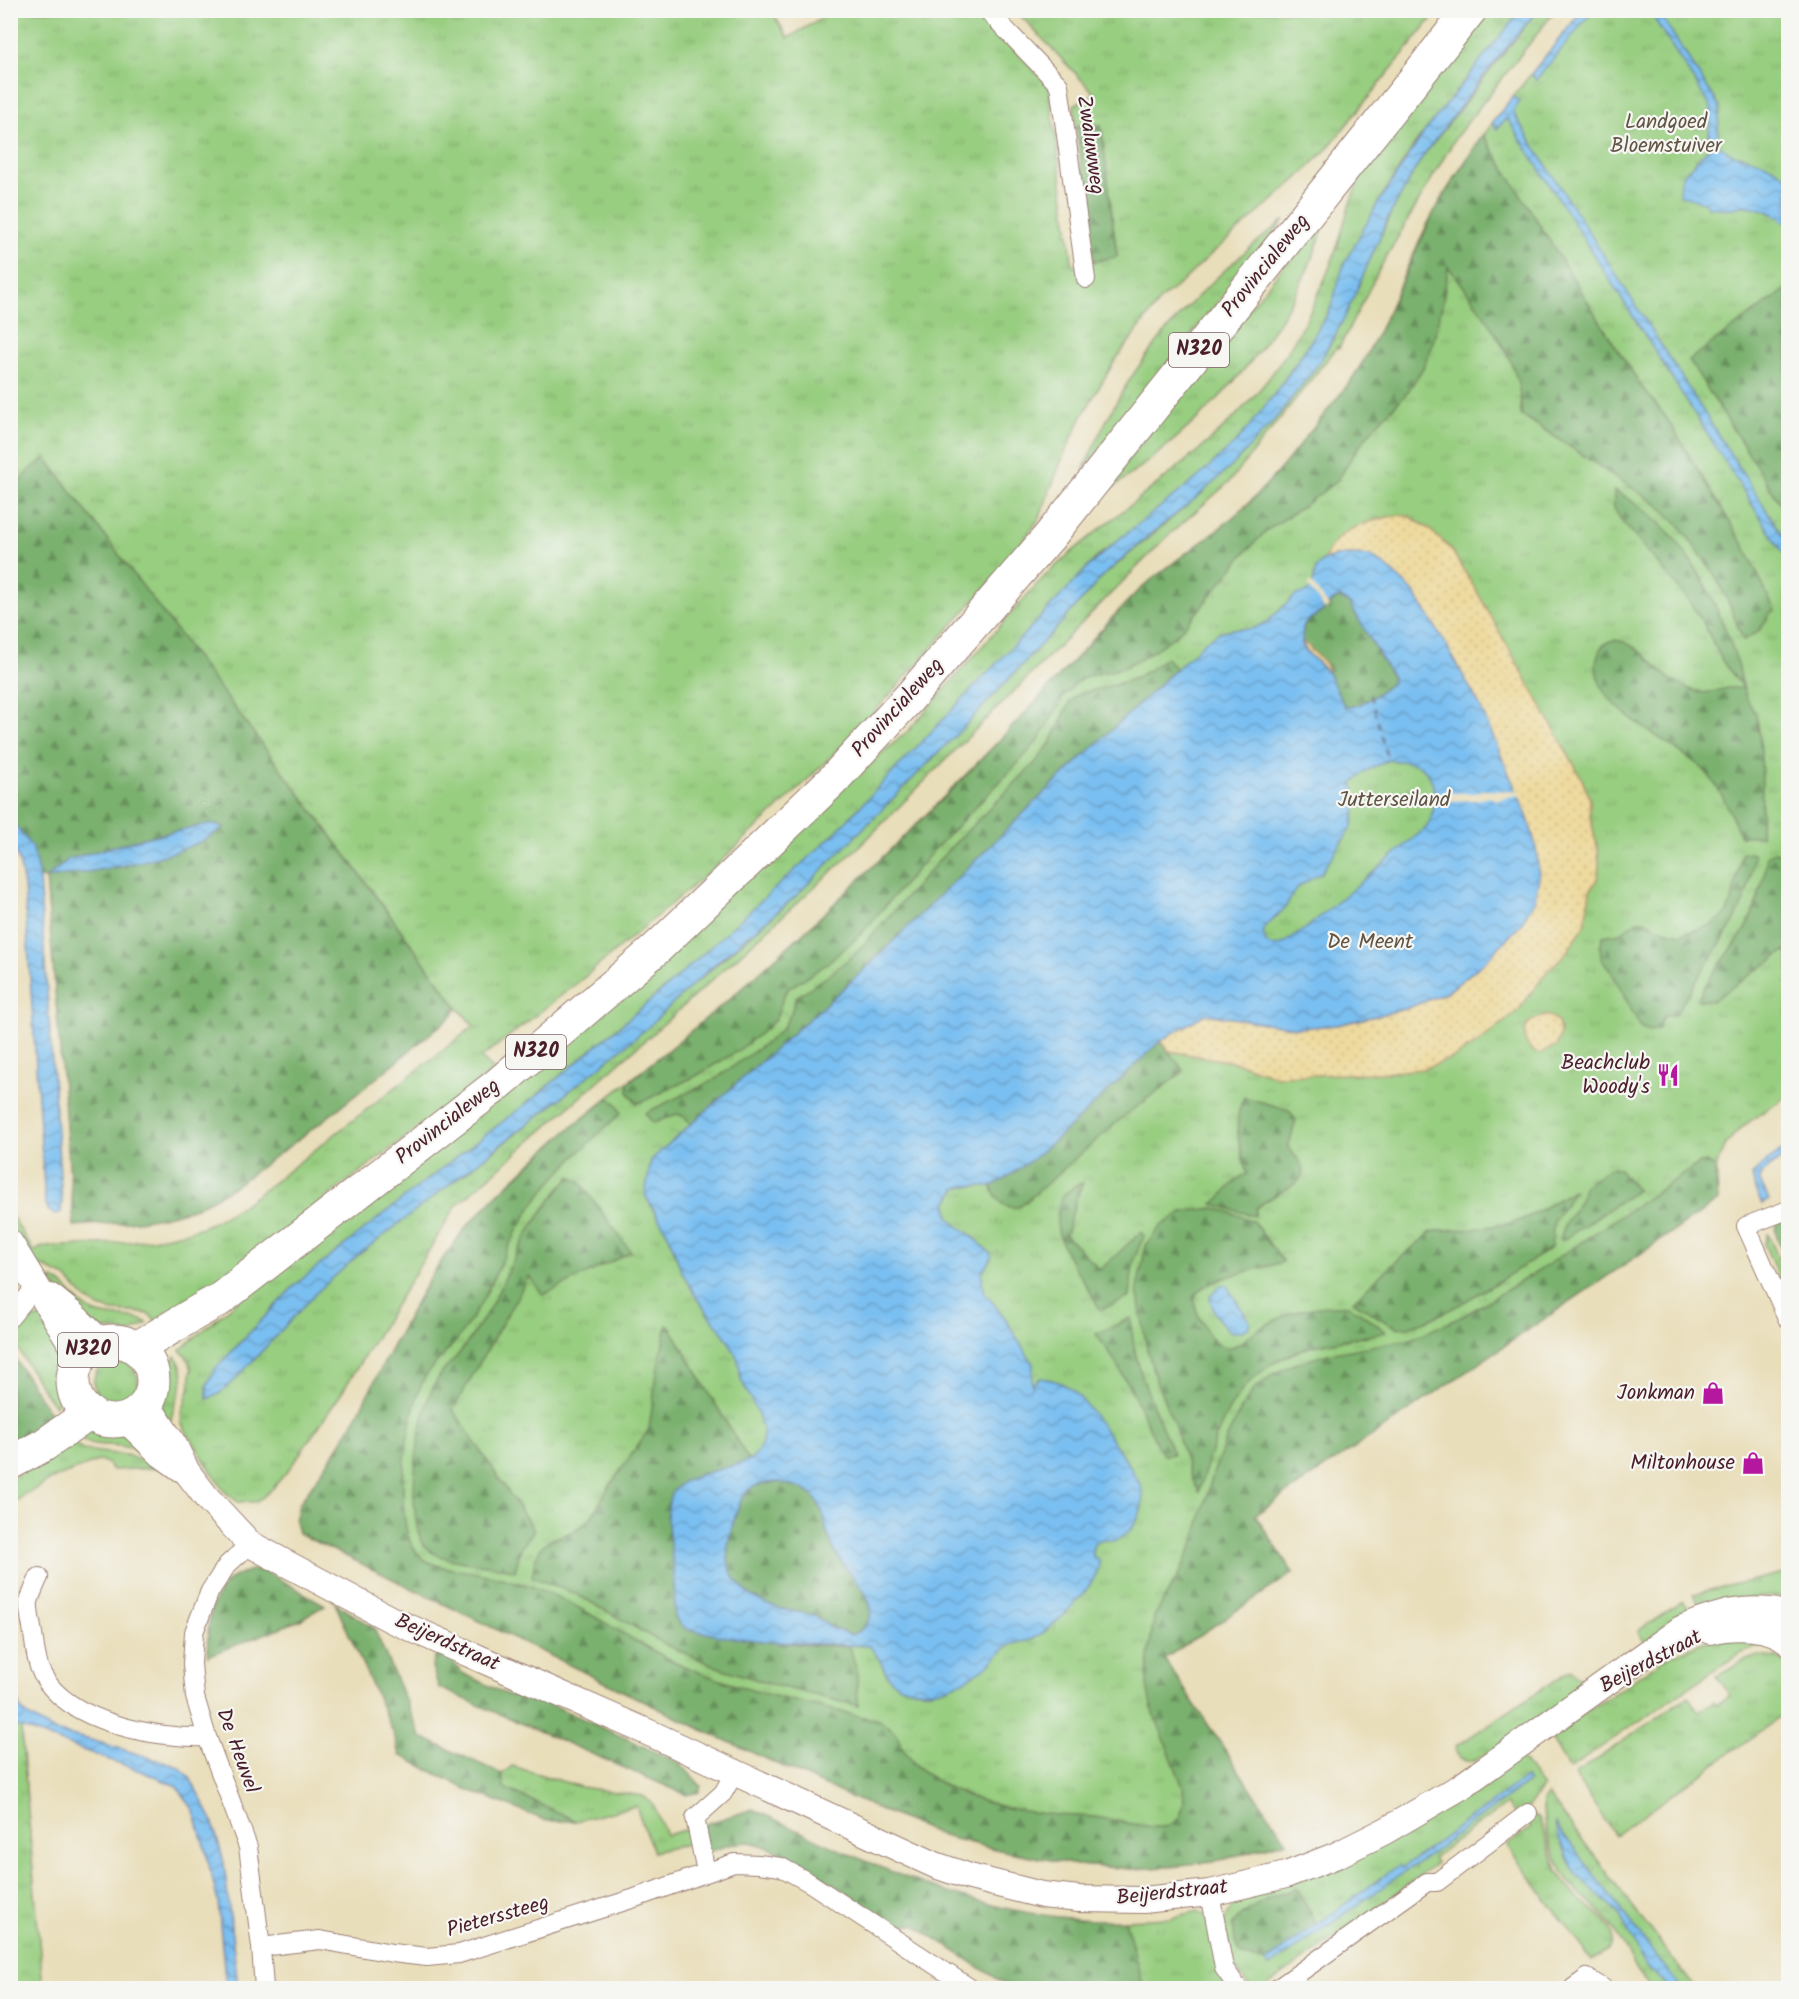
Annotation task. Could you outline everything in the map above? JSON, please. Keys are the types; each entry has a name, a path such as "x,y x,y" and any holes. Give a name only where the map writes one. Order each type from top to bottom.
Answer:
{"highway":[{"name":"Provincialeweg","path":"144,1359 163,1334 187,1317 219,1300 497,1085 656,949 833,780 908,699 1049,537 1470,10"},
{"name":"N320","path":"10,1462 37,1432 83,1405 73,1376 91,1350 113,1341 125,1343 144,1359"},
{"path":"83,1405 101,1419 113,1421 136,1411 151,1392 153,1381 144,1359"}],"street":[{"name":"Zwaluwweg","path":"987,10 1059,85 1086,279"},
{"path":"1788,1210 1746,1226 1788,1320"},
{"path":"10,1244 37,1285 72,1314 91,1350"},
{"path":"10,1318 37,1285"},
{"name":"Beijerdstraat","path":"136,1411 161,1454 187,1472 207,1498 250,1544 392,1620 654,1735 935,1865 970,1877 1042,1895 1079,1899 1143,1900 1210,1893 1286,1875 1337,1855 1385,1831 1462,1786 1583,1698 1701,1633 1737,1628 1787,1630"},
{"name":"De Heuvel","path":"250,1544 227,1565 210,1590 194,1632 192,1664 195,1697 207,1737 248,1846 264,1989"},
{"path":"39,1576 29,1603 36,1656 43,1675 60,1696 75,1707 118,1724 159,1735 183,1738 207,1737"},
{"path":"706,1872 695,1818 723,1792 735,1772"},
{"path":"1278,1989 1428,1882 1437,1882 1528,1814"},
{"name":"Pieterssteeg","path":"261,1947 320,1940 415,1956 459,1954 624,1902 734,1863 759,1864 781,1867 810,1883 969,1989"},
{"path":"1210,1893 1224,1968 1238,1989"},
{"path":"1573,1989 1587,1978 1603,1989"}],"green space":[{"path":"771,10 788,38 834,11 977,11 1049,86 1073,267 1117,256 1101,126 1076,126 1074,105 1095,94 1016,11 1438,11 1327,149 1297,179 1161,299 1114,362 1082,416 1062,459 1039,519 1004,567 861,727 788,799 709,872 581,980 481,1058 494,1070 159,1325 145,1313 113,1311 96,1306 64,1276 36,1264 11,1227 10,1213 34,1252 46,1247 152,1239 204,1226 254,1197 474,1026 457,1007 211,677 31,469 11,491 11,11"},
{"path":"1488,11 1521,11 1414,145 1378,203 1341,290 1317,332 1263,411 1231,448 1211,468 1098,556 928,739 786,882 713,948 523,1107 478,1155 463,1175 554,1104 787,904 977,713 1102,577 1202,493 1284,408 1319,363 1336,334 1391,213 1423,156 1537,11 1555,11 1456,137 1381,266 1339,348 1338,346 1229,482 1169,535 863,843 669,1019 456,1206 341,1394 290,1468 257,1502 238,1502 224,1491 181,1422 192,1369 188,1359 180,1350 908,731 1038,583 1095,533 1185,462 1241,411 1276,368 1313,306 1327,274 1351,200 1367,167 1417,98"},
{"name":"De Meent","path":"1582,11 1788,11 1788,1096 1745,1125 1726,1144 1717,1168 1718,1201 1255,1515 1293,1573 1164,1659 1286,1841 1225,1859 1181,1866 1132,1869 1077,1865 943,1836 705,1731 309,1539 299,1504 352,1424 423,1290 471,1223 532,1161 702,1022 810,927 1037,702 1131,598 1248,504 1292,455 1350,382 1384,321 1416,247 1450,185 1485,133"},
{"path":"1101,125 1117,257 1093,261 1076,126"},
{"path":"1483,134 1614,344 1642,387 1666,417 1745,547 1775,611 1770,613 1760,630 1743,640 1728,601 1713,572 1679,525 1658,505 1521,416 1519,387 1509,358 1485,317 1448,267 1433,342 1423,368 1407,393 1374,427 1338,480 1267,530 1175,636 1141,659 1122,668 1085,677 1074,685 1064,696 1040,738 1023,758 933,851 858,937 824,966 789,988 784,995 776,1018 768,1027 739,1050 698,1075 637,1103 628,1092 628,1083 733,996 811,926 952,790 1131,598 1248,505 1278,472 1351,381 1363,362 1434,212"},
{"path":"1328,211 1313,257 1292,299 1268,339 1239,376 1171,442 1096,499"},
{"path":"1284,220 1083,470 1118,398 1160,339 1210,284"},
{"path":"1788,288 1788,516 1689,360"},
{"path":"46,458 348,858 457,1007 452,1016 364,1088 245,1178 196,1207 151,1219 74,1226 46,878 23,878 21,851 11,838 10,491 31,469","holes":["210,824 224,827 126,866 47,877 69,859 144,838"]},
{"path":"1614,490 1659,522 1677,542 1692,562 1717,609 1737,661 1748,702 1758,722 1762,763 1761,836 1740,836 1730,811 1706,772 1620,709 1606,694 1598,677 1597,658 1600,650 1608,642 1618,640 1634,647 1670,679 1688,688 1707,693 1743,688 1723,662 1687,598 1620,519 1614,508"},
{"path":"1339,597 1350,604 1392,677 1392,683 1376,695 1357,705 1345,707 1328,673 1302,644 1305,625"},
{"path":"1166,657 1176,669 1036,801 865,969 691,1125 685,1117 677,1114 653,1123 645,1113 714,1080 782,1029 791,1013 796,997 855,954 950,848 1036,762 1051,742 1070,702 1078,694 1136,678"},
{"path":"1742,852 1754,854 1752,870 1744,899 1732,925 1675,1015 1664,1016 1658,1029 1650,1031 1641,1028 1611,971 1601,958 1600,946 1603,936 1621,933 1637,921 1645,921 1667,931 1681,934 1712,925 1725,915 1732,901"},
{"path":"1775,852 1784,855 1788,862 1788,949 1712,1001 1698,1000 1707,983 1747,926 1759,896 1767,855"},
{"path":"1160,1041 1184,1071 1123,1117 1021,1206 1010,1207 1002,1203 991,1186 1017,1171 1055,1140"},
{"path":"1244,1097 1289,1110 1296,1120 1288,1148 1303,1171 1302,1176 1293,1185 1256,1208 1255,1216 1213,1204 1237,1180 1247,1174 1237,1126"},
{"path":"609,1098 616,1103 621,1113 571,1161 534,1204 472,1318 424,1379 412,1415 404,1466 404,1517 408,1537 417,1552 425,1560 436,1565 506,1579 548,1593 669,1659 719,1680 772,1696 878,1720 893,1730 907,1754 923,1771 965,1795 996,1805 1028,1811 1095,1817 1154,1827 1168,1826 1173,1823 1180,1814 1184,1798 1183,1787 1151,1706 1147,1686 1148,1658 1154,1617 1180,1572 1194,1541 1213,1474 1227,1437 1254,1389 1274,1374 1294,1364 1328,1354 1411,1339 1463,1316 1535,1273 1700,1163 1706,1162 1714,1166 1718,1201 1255,1515 1293,1573 1164,1659 1286,1841 1225,1859 1181,1866 1132,1869 1077,1865 943,1836 848,1796 705,1731 298,1533 295,1521 299,1504 339,1447 398,1336 432,1275 446,1255 467,1226 496,1196 569,1129"},
{"path":"1610,1168 1619,1169 1637,1190 1561,1241 1564,1226 1580,1200 1584,1186"},
{"path":"571,1176 580,1182 631,1252 543,1295 529,1276 453,1410 534,1530 521,1548 515,1571 453,1560 431,1551 424,1545 418,1531 415,1512 416,1466 428,1400 439,1377 477,1329 530,1230"},
{"path":"1083,1183 1066,1235 1100,1270 1141,1232 1144,1236 1135,1256 1130,1297 1100,1310 1067,1255 1058,1232 1057,1218 1061,1197 1076,1185"},
{"path":"1574,1190 1554,1221 1551,1248 1450,1310 1410,1326 1396,1327 1353,1301 1431,1232 1513,1223 1530,1216"},
{"path":"1214,1208 1253,1221 1283,1262 1240,1273 1201,1289 1196,1297 1195,1305 1208,1334 1217,1344 1226,1347 1233,1346 1282,1317 1323,1306 1348,1306 1363,1314 1386,1332 1318,1345 1291,1354 1268,1366 1250,1381 1224,1419 1199,1492 1190,1474 1174,1424 1156,1381 1147,1349 1137,1289 1146,1245 1161,1226 1182,1212"},
{"path":"1781,1217 1788,1232 1788,1263 1775,1227"},
{"path":"1768,1234 1788,1281 1788,1298 1764,1244"},
{"path":"10,1256 20,1288 10,1309"},
{"path":"53,1279 93,1312 148,1323 130,1333 102,1329 84,1319 50,1281"},
{"path":"32,1318 42,1318 67,1360 62,1394 55,1406 40,1386 11,1337 10,1331 17,1324"},
{"path":"1131,1318 1132,1336 1140,1371 1173,1454 1163,1455 1122,1374 1096,1334"},
{"path":"667,1325 671,1328 749,1461 699,1475 674,1573 675,1604 687,1629 768,1642 850,1646 857,1673 858,1706 770,1684 717,1667 666,1645 578,1595 532,1577 535,1560 541,1547 548,1541 582,1526 592,1516 649,1429 658,1365"},
{"path":"10,1351 50,1413 11,1446 10,1446"},
{"path":"175,1356 180,1364 182,1379 171,1420 162,1414 162,1407 166,1376"},
{"path":"116,1360 132,1366 138,1382 132,1398 116,1404 100,1398 94,1382 100,1366"},
{"path":"92,1429 124,1434 144,1453 123,1446 92,1443 78,1436"},
{"path":"72,1440 82,1450 126,1455 155,1468 112,1470 108,1464 100,1460 48,1481 11,1504 11,1479"},
{"path":"779,1482 801,1488 817,1501 836,1554 868,1598 871,1612 869,1620 864,1627 851,1635 834,1629 809,1614 782,1609 761,1601 745,1591 733,1576 728,1559 728,1548 742,1498 756,1485"},
{"path":"251,1570 265,1571 325,1605 300,1620 208,1656 209,1622 215,1600 228,1581"},
{"path":"1788,1572 1788,1595 1744,1599 1704,1612 1693,1594"},
{"path":"1683,1601 1695,1616 1646,1645 1638,1631"},
{"path":"335,1603 374,1628 421,1737 502,1774 504,1788 576,1821 547,1821 466,1789 400,1755 395,1737"},
{"path":"1733,1636 1765,1640 1763,1645 1740,1654 1720,1666 1569,1769 1550,1737 1666,1658 1703,1642"},
{"path":"436,1654 446,1654 462,1673 510,1696 523,1695 548,1703 680,1763 701,1786 699,1792 687,1795 439,1688 432,1667"},
{"path":"1758,1656 1777,1658 1788,1665 1788,1712 1615,1835 1574,1775 1688,1696 1698,1712 1714,1701 1717,1704 1730,1696 1717,1676"},
{"path":"1571,1670 1579,1678 1581,1685 1577,1692 1475,1761 1459,1757 1455,1747"},
{"path":"10,1690 19,1704 43,1988 11,1988"},
{"path":"1520,1757 1543,1787 1522,1814 1516,1815 1507,1804 1433,1858 1436,1863 1377,1908 1265,1987 1253,1988 1246,1983 1232,1963 1224,1921 1235,1901"},
{"path":"512,1766 581,1787 643,1796 653,1804 666,1835 699,1826 703,1840 653,1852 636,1806 576,1821 504,1788 502,1774"},
{"path":"1548,1795 1695,1988 1651,1988 1644,1981 1609,1922 1576,1890 1562,1871 1545,1824 1543,1801"},
{"path":"753,1809 887,1870 979,1902 1075,1919 1125,1920 1144,1988 1011,1988 915,1925 894,1925 821,1876 779,1852 761,1845 741,1842 706,1853 699,1826"},
{"path":"1531,1815 1539,1818 1557,1871 1564,1881 1577,1897 1601,1917 1611,1929 1613,1936 1611,1946 1592,1961 1507,1846 1531,1828 1526,1820"},
{"path":"1296,1888 1317,1924 1265,1962 1241,1955 1235,1943 1233,1924 1255,1906"},
{"path":"1198,1911 1206,1916 1230,1988 1144,1988 1125,1920 1170,1918"}],"sand":[{"path":"1400,515 1409,516 1428,528 1450,548 1581,777 1590,799 1590,816 1598,850 1599,866 1597,879 1590,891 1585,925 1564,956 1548,970 1519,1010 1476,1044 1455,1057 1423,1069 1383,1073 1276,1076 1238,1063 1169,1051 1160,1041 1205,1014 1337,1025 1405,1009 1446,993 1486,961 1521,924 1352,555 1337,556 1323,561 1334,542 1350,530 1375,520"},
{"path":"1302,640 1325,663 1329,675 1309,654"},
{"path":"1546,1015 1558,1023 1559,1037 1556,1047 1538,1054 1526,1042 1525,1033 1530,1022"}],"water":[{"path":"1521,10 1537,11 1482,78 1423,156 1389,216 1345,317 1319,363 1276,418 1231,467 1102,577 964,727 796,896 716,963 646,1029 356,1257 315,1294 236,1379 219,1394 207,1399 207,1385 215,1369 296,1284 540,1093 670,984 833,835 1089,566 1118,540 1197,478 1239,439 1273,396 1330,310 1344,264 1378,203 1425,131"},
{"path":"1582,11 1593,11 1536,80 1531,74"},
{"path":"1649,11 1658,11 1720,107 1717,142 1721,147 1767,165 1788,178 1788,225 1779,217 1754,207 1708,207 1706,203 1680,195 1679,188 1684,175 1709,148 1711,107"},
{"path":"1513,96 1520,102 1514,109 1515,116 1788,544 1788,561 1507,118 1497,129 1492,123"},
{"name":"De Meent","path":"1337,556 1371,556 1413,591 1480,706 1528,818 1536,847 1539,877 1535,899 1521,924 1486,961 1446,993 1405,1009 1337,1025 1298,1028 1205,1014 1160,1041 1082,1116 1034,1158 991,1186 964,1186 957,1188 952,1195 947,1203 949,1216 954,1223 975,1238 991,1254 991,1259 982,1272 985,1293 1005,1318 1033,1364 1032,1385 1040,1378 1059,1382 1070,1388 1098,1420 1121,1453 1142,1490 1142,1508 1134,1525 1116,1540 1099,1540 1095,1544 1093,1557 1099,1561 1098,1570 1084,1593 1052,1626 1033,1639 1007,1647 991,1663 966,1680 946,1688 926,1691 896,1684 886,1674 876,1654 869,1646 771,1642 720,1636 687,1629 675,1617 674,1573 667,1518 669,1501 673,1491 683,1482 699,1475 749,1461 762,1444 763,1430 741,1379 738,1360 728,1340 696,1297 681,1270 669,1236 645,1195 651,1160 865,969 1036,801 1205,642 1220,632 1252,629 1267,622 1296,595 1307,592 1312,587 1316,568 1323,561","holes":["1339,597 1350,604 1392,677 1392,683 1370,699 1351,707 1345,707 1328,673 1302,644 1303,626","1388,760 1413,763 1426,771 1433,786 1434,795 1434,804 1427,827 1305,929 1281,945 1267,944 1263,933 1265,927 1284,909 1298,887 1321,873 1352,827 1356,809 1353,783 1364,772","779,1482 793,1485 813,1496 819,1505 835,1551 868,1598 871,1612 864,1627 851,1635 814,1616 769,1605 745,1591 733,1576 728,1559 728,1548 739,1505 746,1492 756,1485"]},
{"path":"11,822 33,848 39,878 62,1203 61,1212 55,1215 49,1211 45,1202 24,886 19,861 11,841"},
{"path":"210,824 224,827 216,834 171,853 118,867 46,878 69,859 144,838"},
{"path":"1788,1147 1788,1154 1761,1174 1760,1181 1769,1200 1762,1204 1755,1190 1752,1175 1763,1164"},
{"path":"1223,1285 1227,1286 1250,1322 1248,1328 1238,1332 1230,1331 1218,1318 1210,1296"},
{"path":"11,1685 19,1707 28,1716 54,1731 179,1767 189,1776 212,1820 224,1863 238,1988 226,1988 218,1902 194,1811 180,1790 174,1785 143,1772 16,1726 11,1718"},
{"path":"1525,1778 1528,1782 1429,1855 1269,1967 1265,1962 1399,1865 1402,1868"},
{"path":"1554,1822 1681,1988 1668,1988 1647,1967 1620,1916 1576,1874"}],"pier":[{"path":"1311,582 1329,607 1325,610 1308,586"},
{"path":"1481,790 1519,791 1522,797 1513,796 1496,800 1490,797 1476,800 1442,801 1433,804 1434,797 1445,793 1476,793"}],"ferry route":[{"path":"1370,694 1388,760"}],"place":[{"name":"Beachclub Woody's","path":"1668,1075"},
{"name":"Jonkman","path":"1713,1393"},
{"name":"Miltonhouse","path":"1753,1463"}],"park label":[{"name":"Landgoed Bloemstuiver","path":"1666,134"},
{"name":"Jutterseiland","path":"1394,800"}]}
